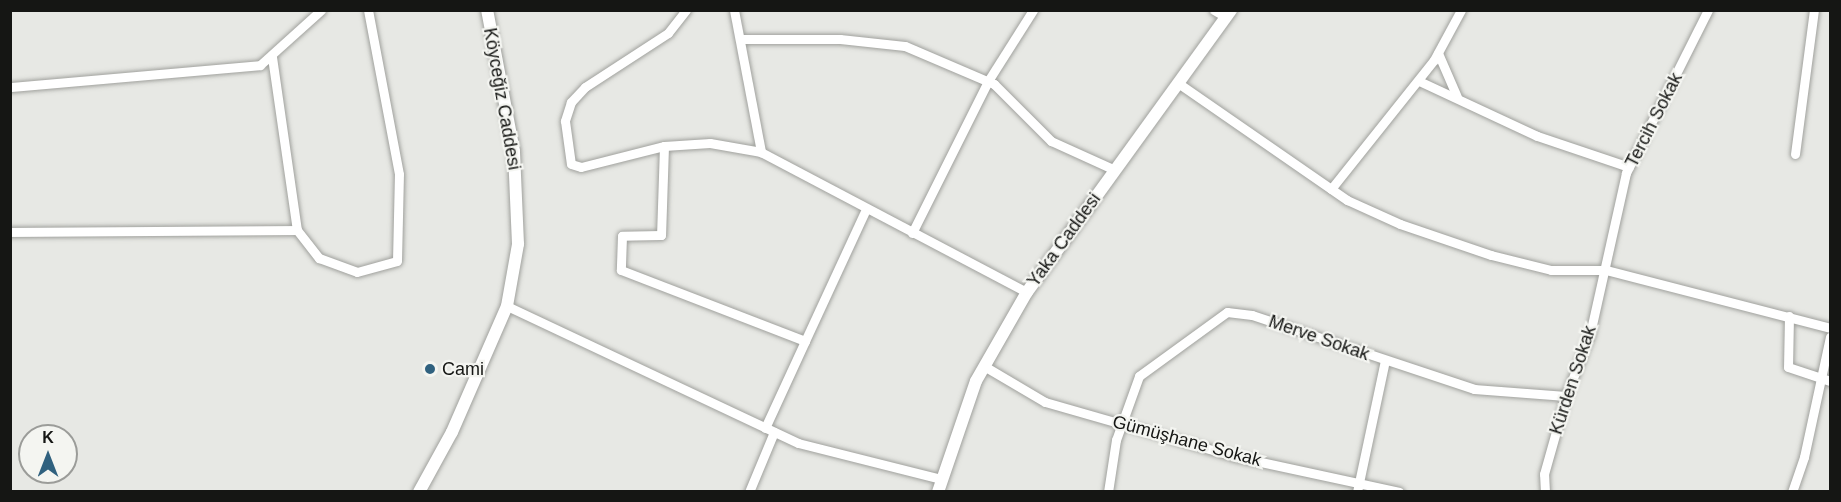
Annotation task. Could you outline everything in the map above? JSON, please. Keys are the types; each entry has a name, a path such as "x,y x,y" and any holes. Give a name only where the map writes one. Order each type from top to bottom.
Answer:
{"street":[{"path":"272,57 297,230 319,258 357,272 397,261 399,174 368,10"},
{"path":"686,10 669,33 585,87 571,102 566,121 572,164 581,167 664,146 710,143 761,152 1027,292"},
{"path":"734,10 761,152"},
{"path":"912,233 988,81 1033,10"},
{"path":"1214,10 1228,14"},
{"path":"1331,189 1419,81 1438,53 1461,10"},
{"name":"Tercih Sokak","path":"1606,270 1629,167 1708,10"},
{"path":"1795,154 1814,10"},
{"path":"10,87 260,65 272,57 321,11"},
{"name":"Köyceğiz Caddesi","path":"419,492 452,432 507,306 518,244 514,151 489,12"},
{"name":"Yaka Caddesi","path":"940,485 984,366 1027,292 1228,14"},
{"path":"740,39 840,39 905,46 988,81 1051,141 1116,170"},
{"path":"1438,53 1457,97"},
{"path":"1419,81 1537,136 1629,167"},
{"path":"1178,83 1331,189 1400,224 1491,255 1551,270 1606,270 1830,328"},
{"path":"664,146 661,235 622,237 621,270 805,341"},
{"path":"749,492 769,430 805,341 866,209"},
{"path":"10,232 297,230"},
{"name":"Kürden Sokak","path":"1545,492 1544,474 1566,396 1590,334 1606,270"},
{"path":"507,306 798,443 940,485"},
{"name":"Merve Sokak","path":"1121,423 1138,376 1227,312 1252,315 1474,389 1566,396"},
{"path":"1789,316 1788,367 1827,379"},
{"path":"1792,492 1827,379 1830,337"},
{"path":"1357,488 1385,360"},
{"name":"Gümüşhane Sokak","path":"984,366 1045,402 1233,456 1357,488 1399,492"},
{"path":"1108,492 1121,423"}],"place":[{"name":"Cami","path":"430,369"}]}
